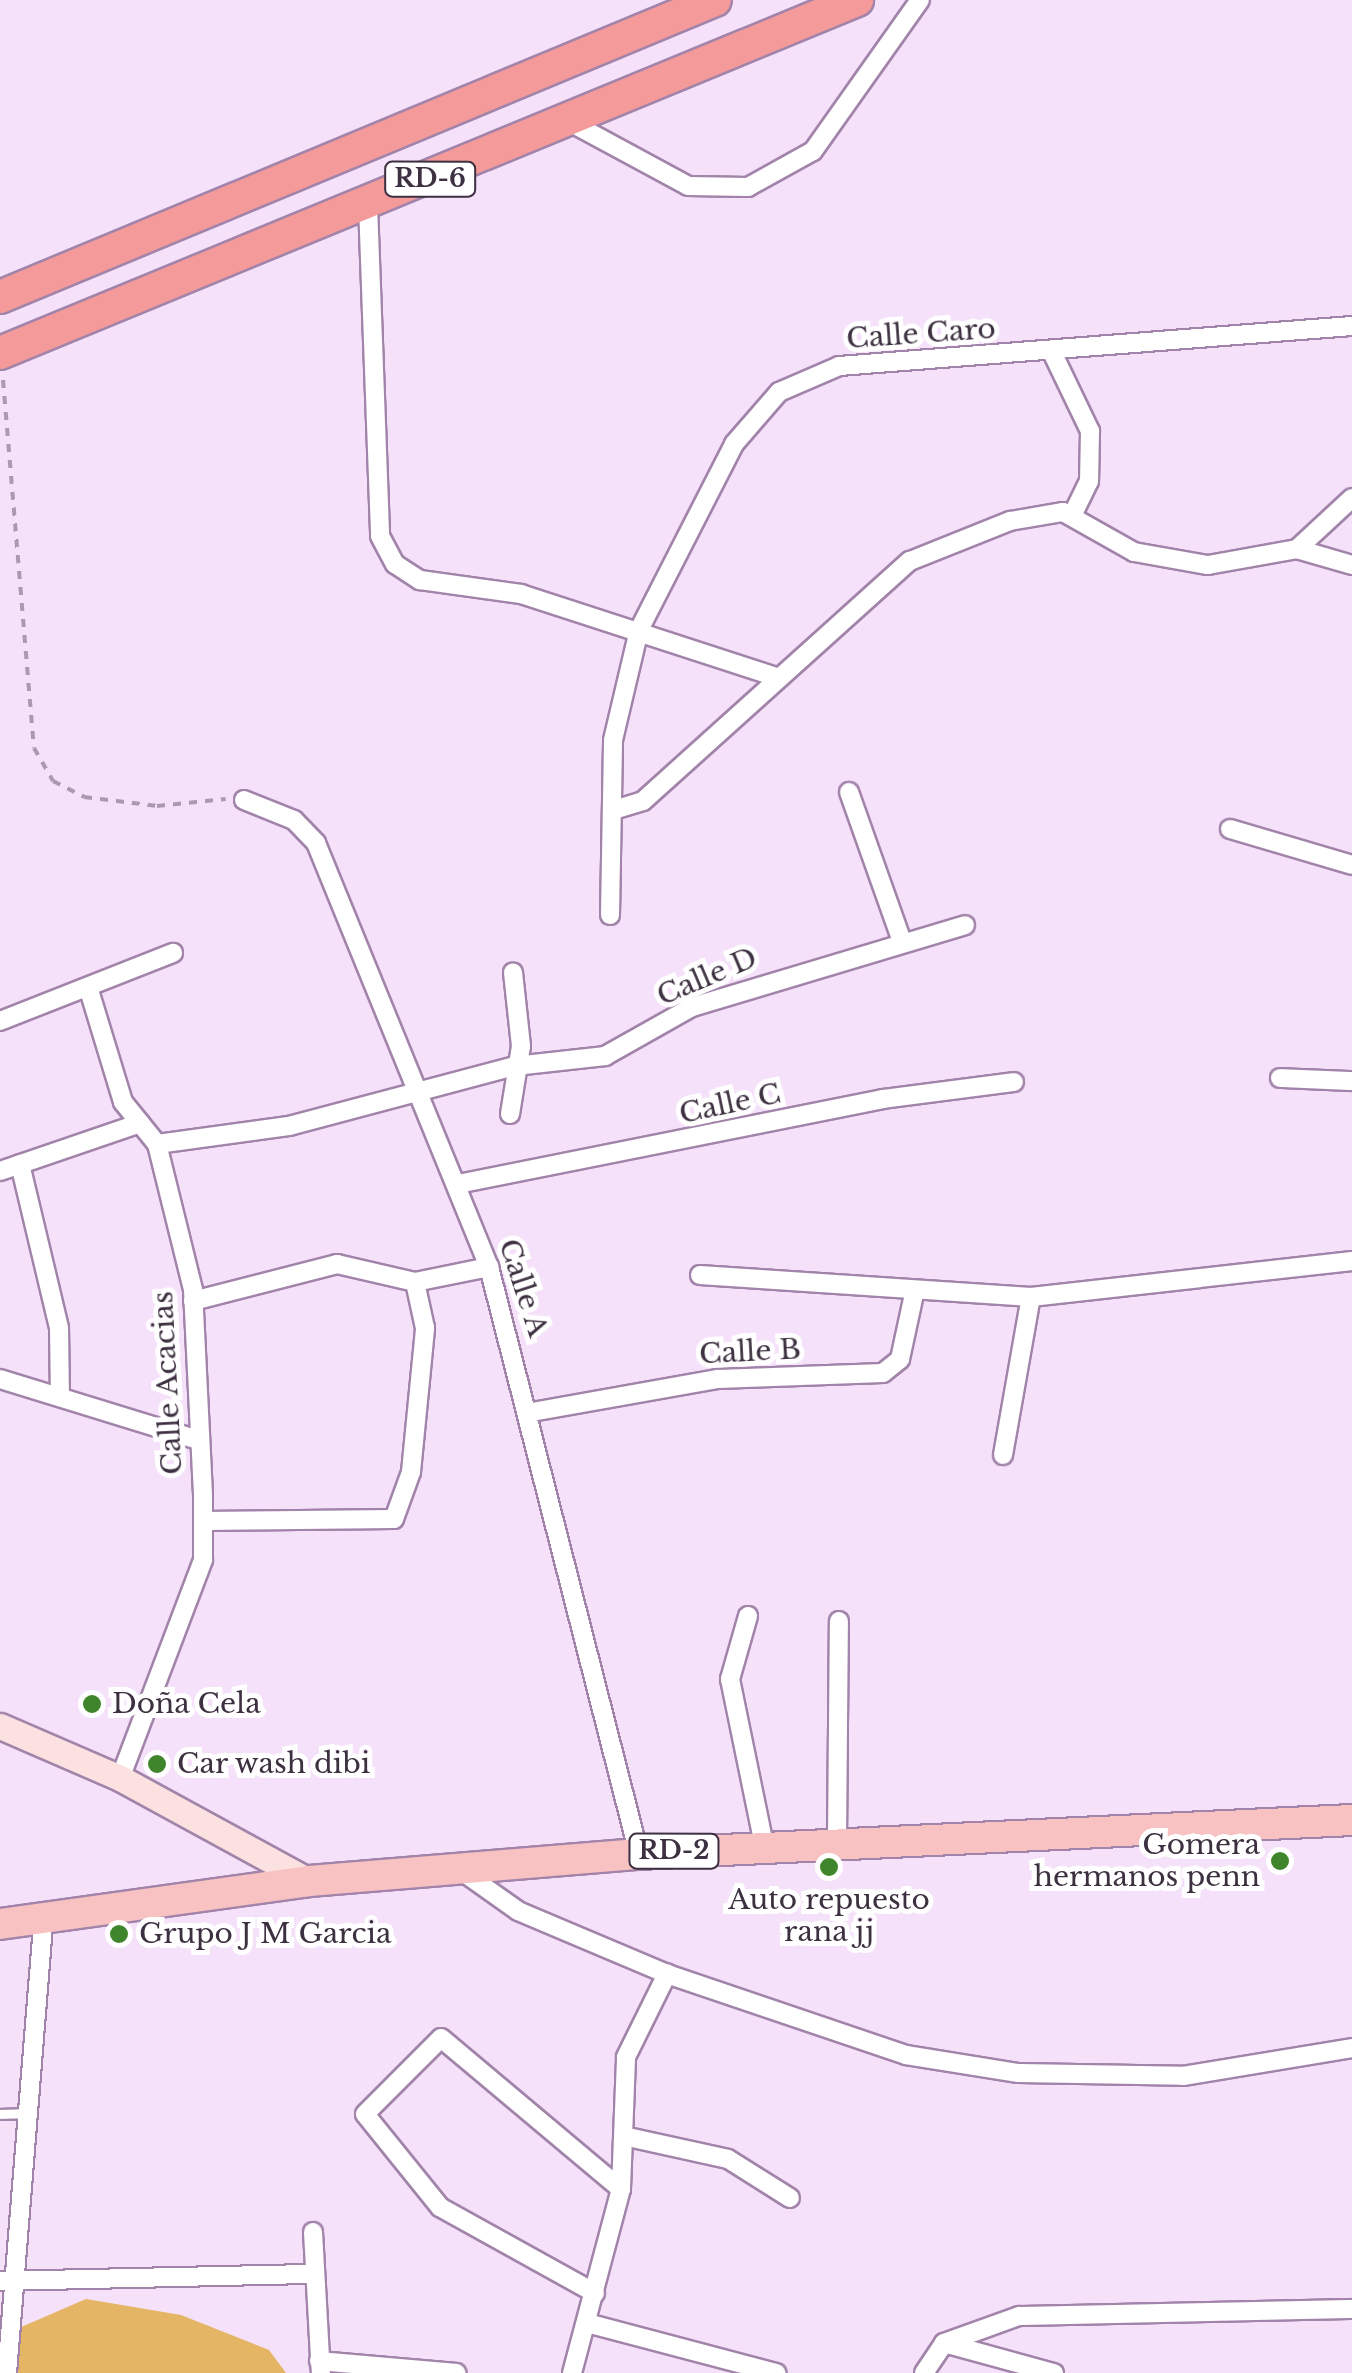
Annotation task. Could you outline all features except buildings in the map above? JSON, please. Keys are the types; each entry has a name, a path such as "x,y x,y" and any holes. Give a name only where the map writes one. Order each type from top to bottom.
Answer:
{"highway":[{"name":"RD-6","path":"0,297 715,0"},
{"name":"RD-6","path":"1,363 368,204 858,0"}],"main road":[{"path":"0,1726 120,1778 309,1881"},
{"name":"RD-2","path":"0,1924 309,1881 463,1872 764,1844 1352,1820"}],"street":[{"path":"568,121 681,184 748,188 813,151 920,0"},
{"path":"368,204 388,554 420,580 521,594 774,676"},
{"name":"Calle Caro","path":"610,915 618,809 613,740 639,630 734,444 778,392 838,366 1052,352 1239,328 1352,326"},
{"path":"1052,352 1090,431 1089,481 1073,514"},
{"path":"1297,549 1352,498"},
{"path":"618,809 643,801 774,676 914,558 1044,511 1073,514 1134,552 1208,565 1297,549 1352,565"},
{"path":"849,792 902,942"},
{"name":"Calle A","path":"244,800 294,820 316,843 416,1097 458,1184 489,1266 532,1412 639,1854"},
{"path":"1230,830 1352,865"},
{"name":"Calle D","path":"156,1144 416,1097 515,1066 621,1052 692,1008 966,925"},
{"path":"0,1020 90,990 172,954"},
{"path":"510,1114 515,1066 513,972"},
{"name":"Calle Acacias","path":"90,990 123,1102 156,1144 193,1301 195,1440 203,1521 203,1560 176,1645 120,1778"},
{"path":"1280,1078 1352,1082"},
{"name":"Calle C","path":"458,1184 883,1098 1014,1082"},
{"path":"0,1171 140,1123"},
{"path":"20,1164 59,1328 60,1397"},
{"path":"700,1275 914,1294 1031,1297 1352,1262"},
{"path":"193,1301 337,1264 415,1282 489,1266"},
{"path":"203,1521 394,1519 411,1472 426,1328 415,1282"},
{"name":"Calle B","path":"532,1412 718,1379 884,1373 901,1355 914,1294"},
{"path":"1002,1455 1031,1297"},
{"path":"0,1379 195,1440"},
{"path":"748,1616 730,1678 764,1844"},
{"path":"837,1839 839,1621"},
{"path":"463,1872 518,1911 666,1974 906,2055 1018,2073 1183,2076 1352,2048"},
{"path":"7,2373 8,2281 29,2113 44,1916"},
{"path":"572,2373 620,2189 628,2137 626,2057 636,2021 666,1974"},
{"path":"595,2293 440,2207 365,2114 442,2038 620,2189"},
{"path":"628,2137 728,2159 790,2198"},
{"path":"313,2232 312,2274 320,2367 456,2373"},
{"path":"8,2281 312,2274"},
{"path":"924,2373 944,2343 1019,2316 1352,2309"},
{"path":"587,2322 776,2373"},
{"path":"944,2343 1054,2373"}],"lane":[{"path":"0,2114 29,2113"}],"path":[{"path":"1,363 34,748 53,780 84,797 157,806 244,800"}],"shaded area":[{"path":"86,2299 181,2315 269,2350 286,2373 17,2373 12,2331"}],"place":[{"name":"Doña Cela","path":"92,1704"},
{"name":"Car wash dibi","path":"157,1764"},
{"name":"Gomera hermanos penn","path":"1280,1861"},
{"name":"Auto repuesto rana jj","path":"829,1867"},
{"name":"Grupo J M Garcia","path":"119,1934"}]}
